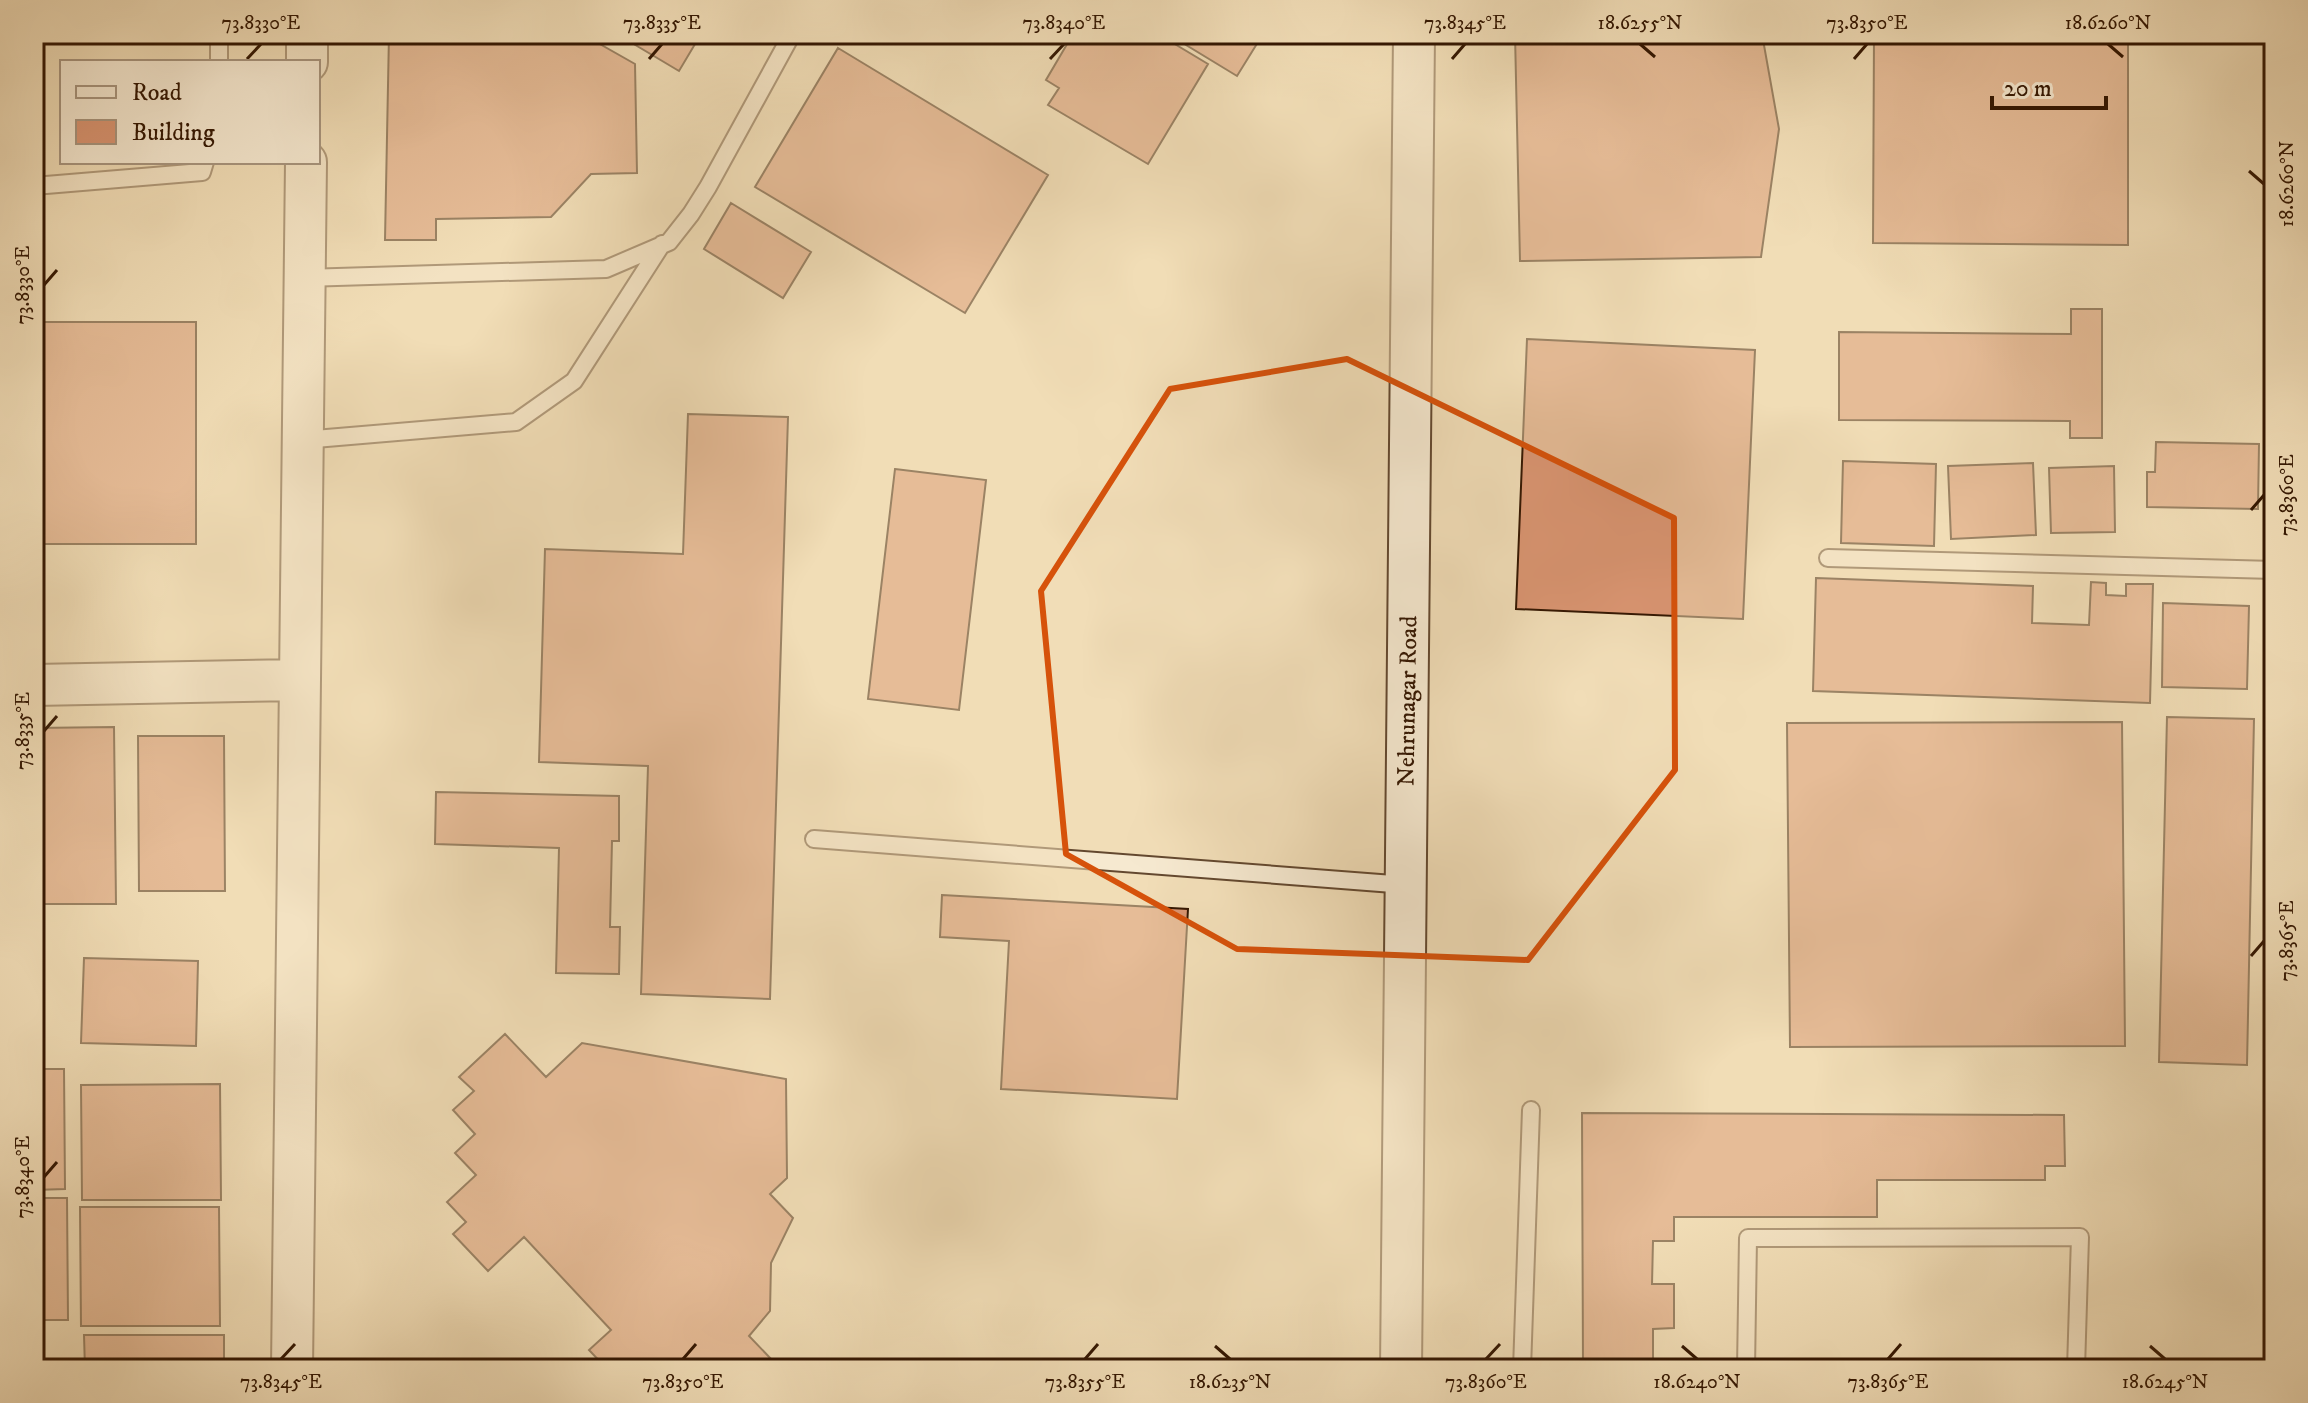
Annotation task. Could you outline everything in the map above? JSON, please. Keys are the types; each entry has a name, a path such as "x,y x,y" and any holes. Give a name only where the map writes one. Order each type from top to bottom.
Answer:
{"street":[{"path":"307,34 307,60"},
{"name":"Nehrunagar Road","path":"1401,1369 1414,34"},
{"path":"292,1369 306,164"},
{"path":"34,685 300,680"}],"lane":[{"path":"219,34 219,60"},
{"path":"304,278 606,269 669,242 691,214 792,34"},
{"path":"34,186 202,172 204,164"},
{"path":"303,440 516,422 574,381 663,242"},
{"path":"1828,558 2274,570"},
{"path":"814,839 1406,885"},
{"path":"1522,1369 1531,1110"},
{"path":"1746,1369 1748,1238 2080,1237 2076,1369"}],"highlighted area":[{"path":"1347,359 1674,518 1675,770 1528,960 1237,949 1066,854 1041,591 1170,389"}],"building":[{"path":"389,34 582,34 635,64 637,173 591,174 551,217 436,219 436,240 385,240"},
{"path":"617,34 701,34 679,71"},
{"path":"1073,34 1158,34 1208,64 1148,164 1048,105 1059,88 1046,80"},
{"path":"1168,34 1263,34 1237,76"},
{"path":"1515,34 1762,34 1779,129 1761,257 1520,261"},
{"path":"1874,34 2128,34 2128,245 1873,243"},
{"path":"838,48 1048,175 965,313 755,187"},
{"path":"731,203 811,252 783,298 704,249"},
{"path":"2071,309 2102,309 2102,438 2070,438 2070,421 1839,420 1839,332 2071,334"},
{"path":"34,322 196,322 196,544 34,544"},
{"path":"1527,339 1755,350 1743,619 1516,609"},
{"path":"688,414 788,417 770,999 641,994 648,766 539,762 545,549 683,554"},
{"path":"2156,442 2259,444 2258,509 2147,507 2147,472 2155,472"},
{"path":"1843,461 1936,464 1934,546 1841,543"},
{"path":"2033,463 2036,535 1951,539 1948,466"},
{"path":"2114,466 2115,532 2051,533 2049,468"},
{"path":"895,469 986,480 959,710 868,699"},
{"path":"1816,578 2033,586 2032,623 2089,625 2091,582 2106,583 2106,595 2126,596 2126,584 2153,584 2150,703 1813,691"},
{"path":"2163,603 2249,606 2247,689 2162,687"},
{"path":"2167,717 2254,719 2247,1065 2159,1062"},
{"path":"2122,722 2125,1046 1790,1047 1787,723"},
{"path":"114,727 116,904 34,904 34,728"},
{"path":"138,736 224,736 225,891 139,891"},
{"path":"436,792 619,796 619,841 612,841 610,927 620,927 619,974 556,973 559,848 435,844"},
{"path":"942,895 1188,909 1177,1099 1001,1089 1009,941 940,937"},
{"path":"84,958 198,961 196,1046 81,1043"},
{"path":"505,1034 546,1077 582,1043 786,1079 787,1178 770,1194 793,1218 771,1263 770,1311 749,1336 772,1360 762,1369 607,1369 589,1350 611,1330 524,1237 488,1271 453,1234 466,1222 447,1202 476,1175 455,1153 475,1134 453,1110 474,1091 459,1077"},
{"path":"34,1069 64,1069 65,1189 34,1190"},
{"path":"220,1084 221,1200 82,1200 81,1085"},
{"path":"1582,1113 2064,1115 2065,1166 2045,1166 2045,1180 1877,1180 1877,1217 1674,1217 1674,1241 1653,1241 1652,1284 1674,1284 1674,1328 1653,1329 1653,1369 1583,1369"},
{"path":"34,1198 67,1198 68,1320 34,1320"},
{"path":"80,1207 219,1207 220,1326 81,1326"},
{"path":"84,1335 224,1335 224,1369 85,1369"}]}
